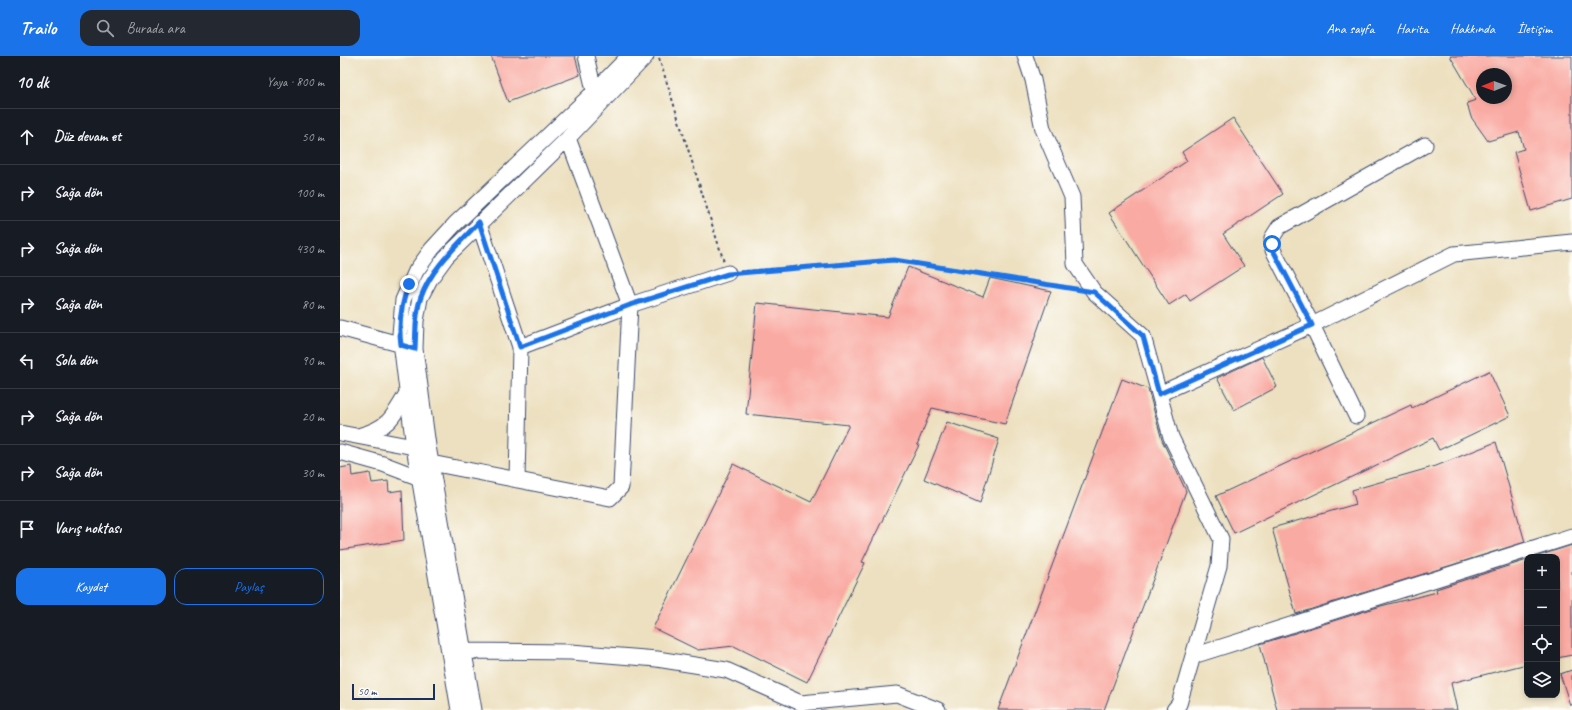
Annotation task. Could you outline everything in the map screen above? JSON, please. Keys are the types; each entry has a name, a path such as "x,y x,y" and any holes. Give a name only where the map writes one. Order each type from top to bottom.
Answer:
{"street":[{"path":"586,56 596,99"},
{"path":"474,710 465,651 428,472 408,393 408,347 416,321 420,298 430,279 446,257 479,222 568,138 629,56"},
{"path":"421,447 408,347 400,318 403,300 416,271 432,249 455,224 646,56"},
{"path":"1025,56 1033,80 1043,129 1072,197 1075,264 1094,292 1143,336 1170,437 1221,539 1218,566 1179,704 1174,710"},
{"path":"340,452 383,464 428,472 517,480 610,498 621,487 630,305 568,138"},
{"path":"1356,416 1312,325 1273,250 1272,238 1276,230 1425,145"},
{"path":"479,222 520,347 517,480"},
{"path":"1159,394 1312,325 1454,254 1572,242"},
{"path":"520,347 630,305 728,274"},
{"path":"340,328 408,347"},
{"path":"355,436 374,432 386,425 394,416 408,393"},
{"path":"340,433 421,447"},
{"path":"428,472 459,710"},
{"path":"1192,656 1572,536"},
{"path":"465,651 571,652 657,659 726,670 801,703 897,694 938,710"}],"path":[{"path":"658,56 728,274 894,260 1094,292"}],"building":[{"path":"491,56 575,56 580,75 508,102"},
{"path":"1450,56 1572,56 1572,199 1531,211 1514,152 1524,149 1519,132 1488,141 1471,117 1467,103 1476,100"},
{"path":"1233,118 1283,194 1223,234 1244,266 1190,301 1186,294 1169,305 1109,213 1187,161 1182,152"},
{"path":"908,267 983,297 990,278 1051,291 1005,424 932,408 917,445 919,445 862,562 865,563 807,682 734,646 698,650 653,628 733,464 811,502 849,425 746,414 757,303 888,317"},
{"path":"1262,357 1277,387 1234,410 1217,378"},
{"path":"1489,371 1510,416 1439,450 1433,438 1234,533 1216,496 1411,405 1412,408"},
{"path":"1122,379 1148,389 1162,440 1186,491 1104,710 998,710"},
{"path":"947,422 999,439 980,503 924,479"},
{"path":"1496,442 1525,542 1296,614 1272,528 1356,504 1352,490 1436,466"},
{"path":"351,466 352,476 370,473 372,483 388,481 389,492 402,490 404,540 340,550 340,468"},
{"path":"1572,545 1572,655 1560,657 1560,554 1544,554"},
{"path":"1524,561 1524,665 1451,683 1457,710 1277,710 1260,644 1381,606 1437,592 1436,589"},
{"path":"1572,670 1572,705 1570,705 1560,674"}],"route":[{"path":"409,284 403,300 400,318 401,345 415,349 416,321 420,298 430,279 446,257 479,222 520,347 630,305 728,274 894,260 1094,292 1143,336 1159,394 1312,325 1273,250 1272,244"}]}
